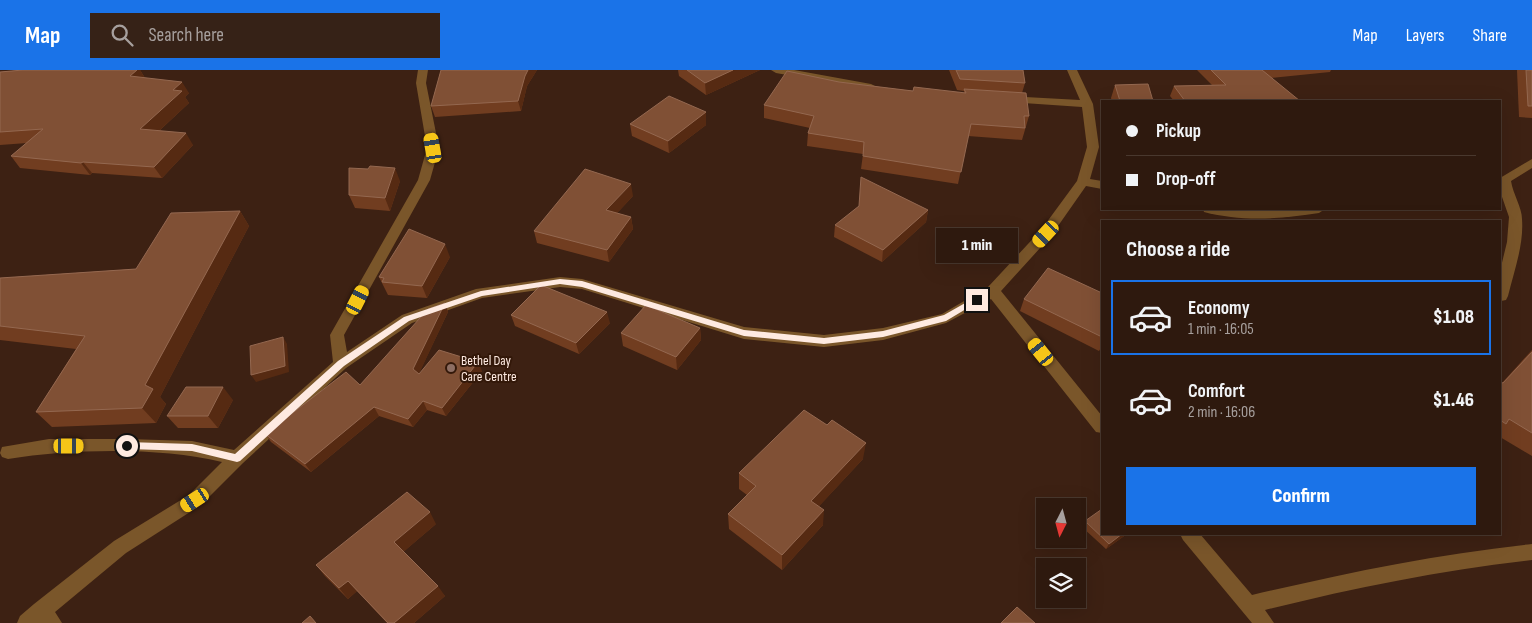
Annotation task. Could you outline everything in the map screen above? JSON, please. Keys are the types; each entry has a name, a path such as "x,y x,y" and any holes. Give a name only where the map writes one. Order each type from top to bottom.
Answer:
{"street":[{"path":"341,364 337,335 424,180 433,148 421,82 423,70"},
{"path":"776,70 883,89"},
{"path":"40,619 120,547 195,500 237,458 341,364 407,319 481,293 560,282 582,284 744,333 824,341 883,334 946,318 992,291 1046,234 1083,181 1094,147 1087,104 1072,70"},
{"path":"998,99 1087,104"},
{"path":"1501,292 1514,242 1516,217 1506,194 1503,180 1532,163"},
{"path":"1083,181 1101,186"},
{"path":"1214,210 1258,215 1309,210"},
{"path":"992,291 1101,426"},
{"path":"8,452 49,446 127,446 192,448 237,458"},
{"path":"1190,535 1264,623"},
{"path":"1248,605 1355,579 1491,556 1532,552"}],"building":[{"path":"23,70 137,70 130,76 182,82 173,90 182,91 140,129 186,133 154,167 81,163 11,156 43,129 0,132 0,72"},
{"path":"441,70 528,70 518,101 431,106"},
{"path":"687,70 733,70 705,83"},
{"path":"956,70 1023,70 1025,83 960,79"},
{"path":"1211,70 1262,70 1299,100 1184,100 1174,86 1226,85"},
{"path":"1526,70 1532,70 1532,106 1528,106"},
{"path":"787,71 839,82 913,91 914,87 966,93 964,89 1026,93 1029,116 1024,116 1025,128 971,124 961,172 863,156 864,142 808,133 814,116 764,105"},
{"path":"1148,84 1153,100 1120,100 1115,85"},
{"path":"669,96 706,112 668,141 630,124"},
{"path":"370,166 395,168 385,198 349,195 349,168 368,169"},
{"path":"585,169 631,184 606,210 631,217 607,250 534,231"},
{"path":"861,177 928,210 883,250 835,225 859,206"},
{"path":"240,211 145,385 153,389 142,408 36,412 85,336 0,326 0,278 136,269 171,213"},
{"path":"409,229 445,244 422,286 382,282 384,278 379,277"},
{"path":"1048,268 1101,293 1101,337 1024,299"},
{"path":"541,285 607,312 576,343 511,315"},
{"path":"445,303 413,369 419,374 439,350 478,362 442,408 423,401 408,419 374,407 305,464 265,434 346,372 360,385 428,309"},
{"path":"646,305 700,328 676,357 621,333"},
{"path":"283,337 285,366 251,375 250,346"},
{"path":"1532,352 1532,433 1509,419 1506,424 1501,421 1501,382 1503,383"},
{"path":"186,387 223,387 208,416 167,416"},
{"path":"804,410 827,425 832,420 866,443 811,501 824,510 782,555 728,514 756,486 739,473"},
{"path":"407,492 430,512 394,542 438,586 394,623 388,623 348,581 339,588 316,565"},
{"path":"1101,510 1101,535 1121,535 1109,544 1086,522"},
{"path":"1017,607 1035,623 1001,623"},
{"path":"310,616 316,623 302,623"}],"place":[{"name":"Bethel Day Care Centre","path":"451,368"}],"route":[{"path":"127,446 192,448 237,458 341,364 407,319 481,293 560,282 582,284 744,333 824,341 883,334 946,318 977,300"}]}
